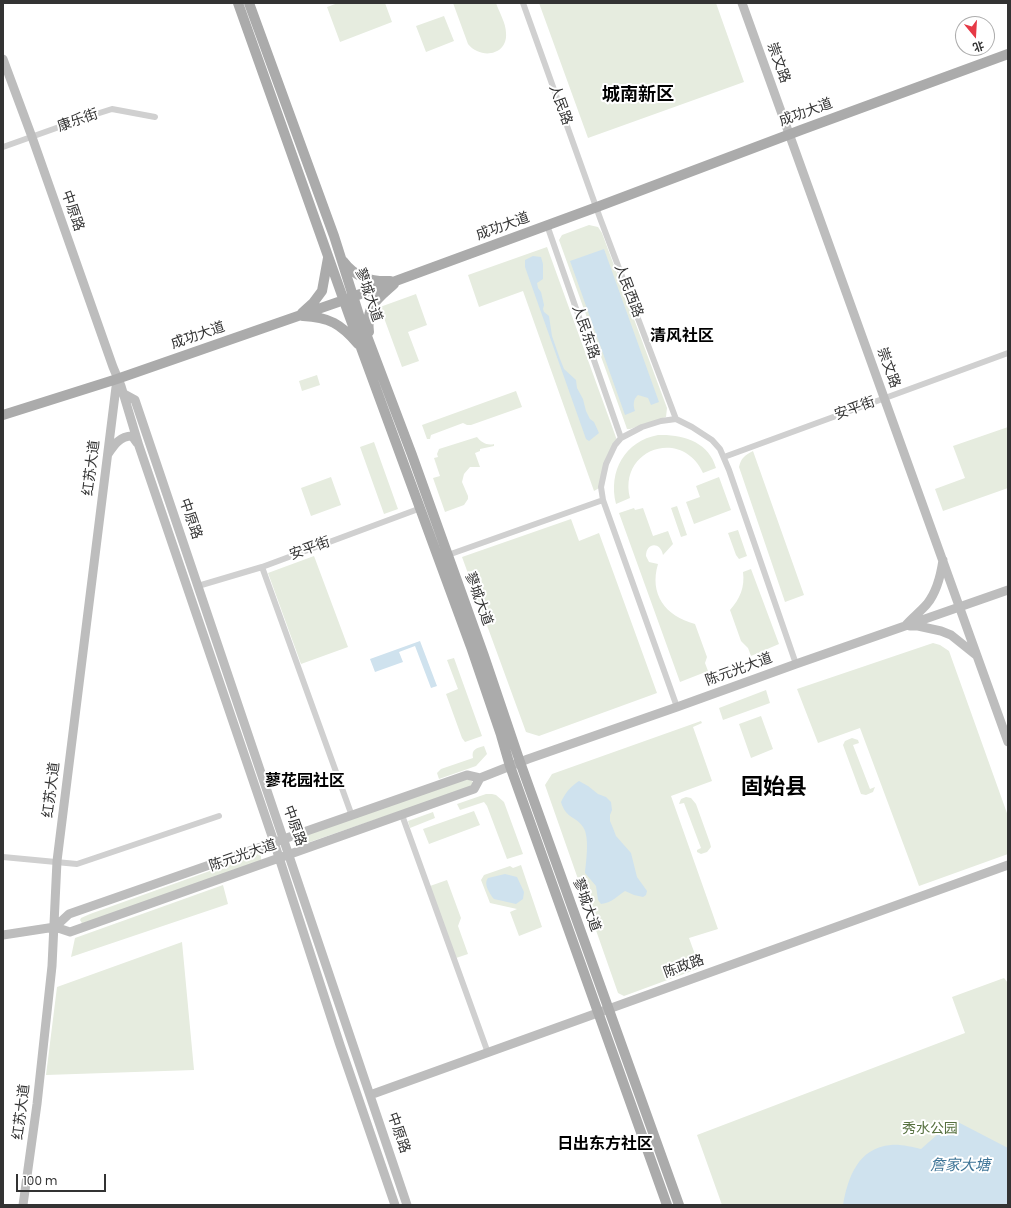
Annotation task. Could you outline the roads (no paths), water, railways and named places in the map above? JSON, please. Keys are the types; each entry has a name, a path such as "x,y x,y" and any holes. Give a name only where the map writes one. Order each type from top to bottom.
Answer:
{"main road":[{"name":"蓼城大道","path":"238,3 328,256 349,299 366,346 501,735 510,766 603,1011 679,1205"},
{"name":"蓼城大道","path":"249,3 334,236 341,258 349,299"},
{"name":"崇文路","path":"742,3 1008,742"},
{"name":"成功大道","path":"3,415 117,379 349,299 788,134 1008,54"},
{"name":"中原路","path":"3,59 117,379 124,394 125,403 395,1205"},
{"path":"299,316 313,303 322,290 328,256"},
{"path":"341,258 352,271 365,279 384,281 400,280"},
{"path":"299,316 322,318 334,322 354,339 366,346 368,314 378,299 400,280"},
{"name":"蓼城大道","path":"366,346 448,555 520,762 667,1205"},
{"name":"红苏大道","path":"23,1205 37,1104 55,927 57,861 117,379"},
{"name":"中原路","path":"124,394 135,400 407,1205"},
{"path":"108,456 118,441 127,436 132,436 140,446"},
{"path":"905,626 931,598 942,569 943,560"},
{"name":"陈元光大道","path":"55,927 69,914 467,775 480,778 520,762 1008,590"},
{"path":"905,626 918,626 941,631 951,635 976,654"},
{"name":"陈元光大道","path":"3,935 55,927 70,932 474,789 480,778"},
{"name":"陈政路","path":"370,1095 1008,865"}],"street":[{"name":"人民路","path":"523,3 597,207"},
{"name":"康乐街","path":"3,147 112,109 155,117"},
{"name":"人民西路","path":"597,207 676,419"},
{"name":"人民东路","path":"547,225 621,438"},
{"name":"安平街","path":"724,457 1008,353"},
{"path":"677,707 603,500 602,487 606,464 615,445 621,438 642,427 661,421 676,419 687,424 712,440 720,449 796,664"},
{"path":"448,555 603,500"},
{"name":"安平街","path":"198,586 262,567 421,508"},
{"path":"262,567 352,816"},
{"path":"402,815 488,1053"},
{"path":"3,857 77,864 218,816"}],"water":[{"path":"604,249 659,402 651,405 648,398 638,395 635,398 634,403 635,411 625,415 570,261"},
{"path":"533,256 541,257 543,264 543,279 537,283 541,292 544,312 549,316 552,336 560,359 564,369 576,380 577,388 583,399 586,411 590,419 594,422 599,433 589,441 586,439 525,267 525,260"},
{"path":"420,641 437,686 431,688 415,646 399,652 403,662 375,672 370,659"},
{"path":"579,781 598,794 606,797 611,802 612,810 610,821 616,836 631,853 637,877 647,891 646,895 643,897 625,891 608,902 601,904 598,900 596,886 585,873 587,849 585,831 580,823 566,812 561,802 568,790"},
{"path":"505,874 517,877 524,892 523,899 516,904 494,899 488,889 486,883 488,878"},
{"name":"詹家大塘","path":"954,1120 1008,1148 1008,1205 843,1205 848,1184 856,1166 870,1152 880,1147 891,1145 921,1149"}],"district":[{"name":"城南新区","path":"638,95"},
{"name":"清风社区","path":"682,337"},
{"name":"蓼花园社区","path":"305,782"},
{"name":"固始县","path":"774,788"},
{"name":"日出东方社区","path":"605,1145"}],"park label":[{"name":"秀水公园","path":"930,1129"}]}
